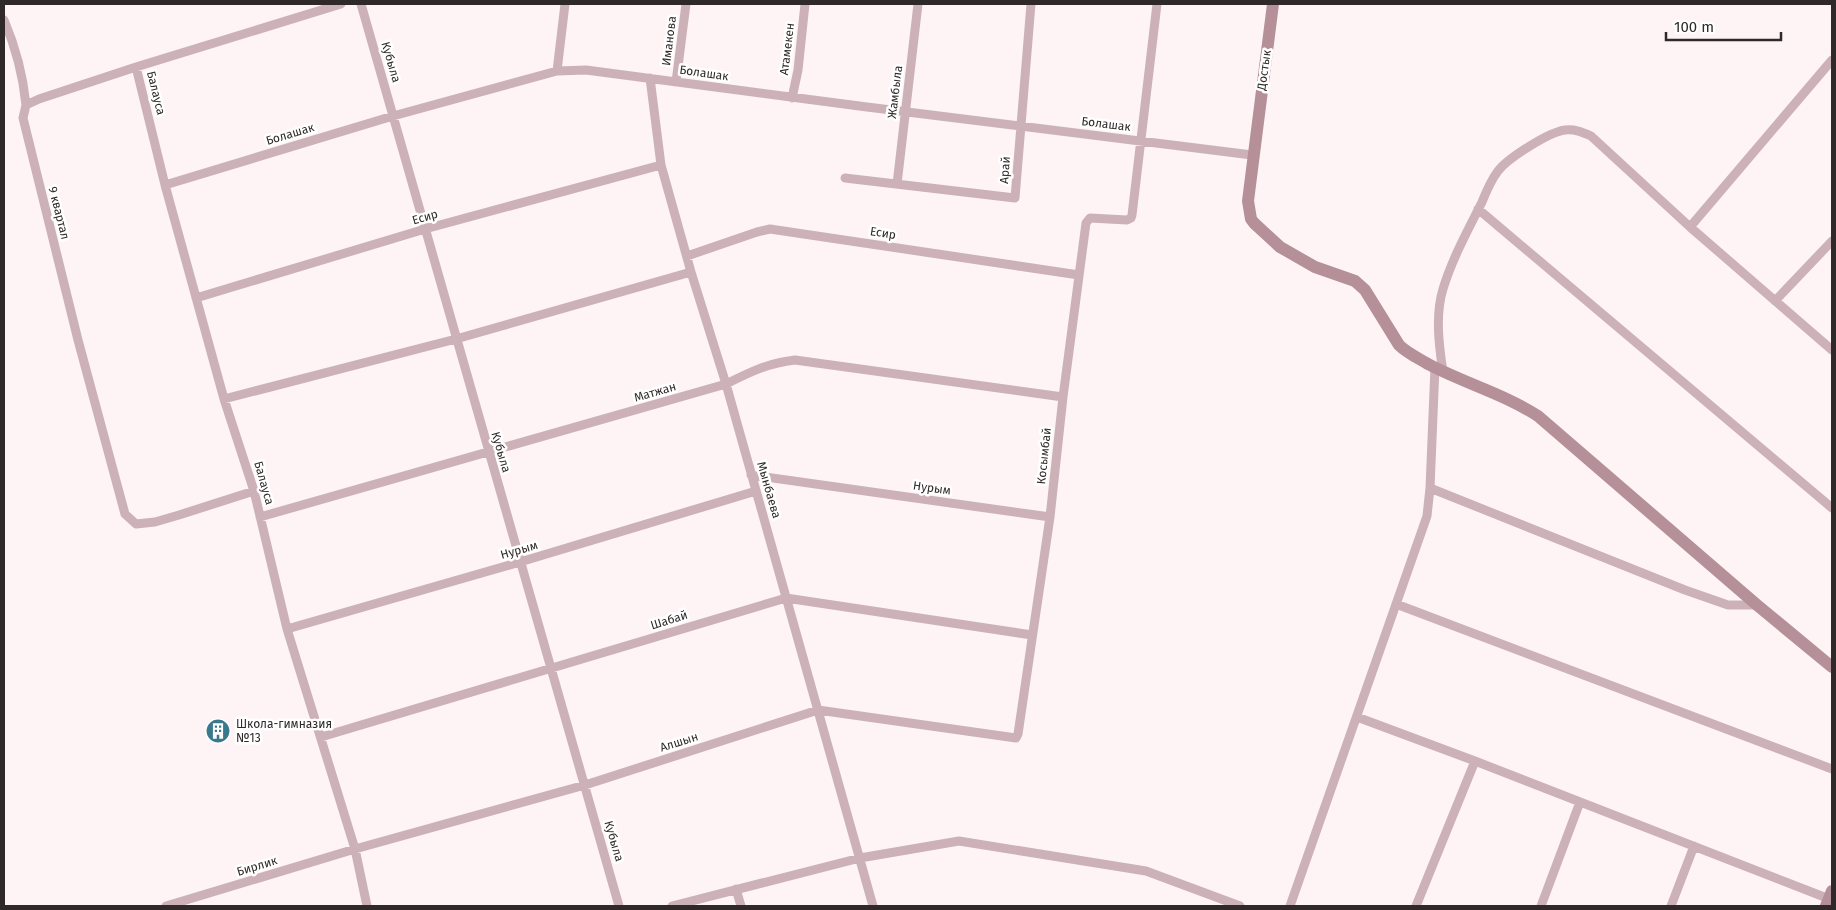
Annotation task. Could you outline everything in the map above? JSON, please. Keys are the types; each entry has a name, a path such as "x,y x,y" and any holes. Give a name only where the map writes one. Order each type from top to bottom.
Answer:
{"street":[{"path":"26,105 136,67 341,4"},
{"name":"Кубыла","path":"361,4 619,906"},
{"path":"557,71 565,4"},
{"name":"Иманова","path":"676,82 686,4"},
{"name":"Атамекен","path":"792,98 798,70 805,4"},
{"name":"Жамбыла","path":"898,184 918,4"},
{"name":"Арай","path":"845,178 1015,198 1032,4"},
{"path":"1141,141 1157,4"},
{"name":"Достык","path":"1273,4 1252,155 1248,201 1251,219 1254,223 1280,247 1314,267 1355,281 1360,285 1399,345 1405,351 1439,370 1524,407 1538,416 1832,667"},
{"name":"9 квартал","path":"4,20 14,44 23,76 26,105 23,118 26,133 125,514 136,524 155,522 254,491"},
{"path":"1690,227 1832,60"},
{"name":"Балауса","path":"136,67 165,185 224,399 254,491 287,629 355,849 368,906"},
{"name":"Болашак","path":"165,185 393,116 557,71 586,70 792,98 1252,155"},
{"name":"Мынбаева","path":"650,78 662,165 691,272 726,384 873,906"},
{"path":"1290,906 1427,516 1439,370 1440,304 1443,289 1461,242 1496,174 1504,163 1554,134 1565,130 1580,131 1591,136 1690,227 1832,350"},
{"name":"Косымбай","path":"1016,738 1050,518 1063,397 1087,220 1090,218 1127,220 1130,218 1141,141"},
{"name":"Есир","path":"196,298 425,229 662,165"},
{"path":"1478,208 1832,508"},
{"name":"Есир","path":"687,256 770,229 1079,275"},
{"path":"1775,301 1832,241"},
{"path":"224,399 456,339 691,272"},
{"name":"Матжан","path":"260,517 726,384 760,367 777,362 795,360 1063,397"},
{"name":"Нурым","path":"751,475 1050,518"},
{"path":"1430,488 1693,593 1728,605 1758,605"},
{"name":"Нурым","path":"287,629 756,491"},
{"name":"Шабай","path":"320,737 786,598 1032,635"},
{"path":"1396,604 1832,769"},
{"name":"Алшын","path":"355,849 585,785 818,710 1016,738"},
{"path":"1357,716 1830,899"},
{"path":"1416,906 1475,761"},
{"path":"1541,906 1580,802"},
{"path":"672,906 860,858 959,841 1146,871 1240,906"},
{"path":"1671,906 1694,846"},
{"name":"Бирлик","path":"166,906 355,849"},
{"path":"736,889 741,906"}],"place":[{"name":"Школа-гимназия №13","path":"218,731"}]}
